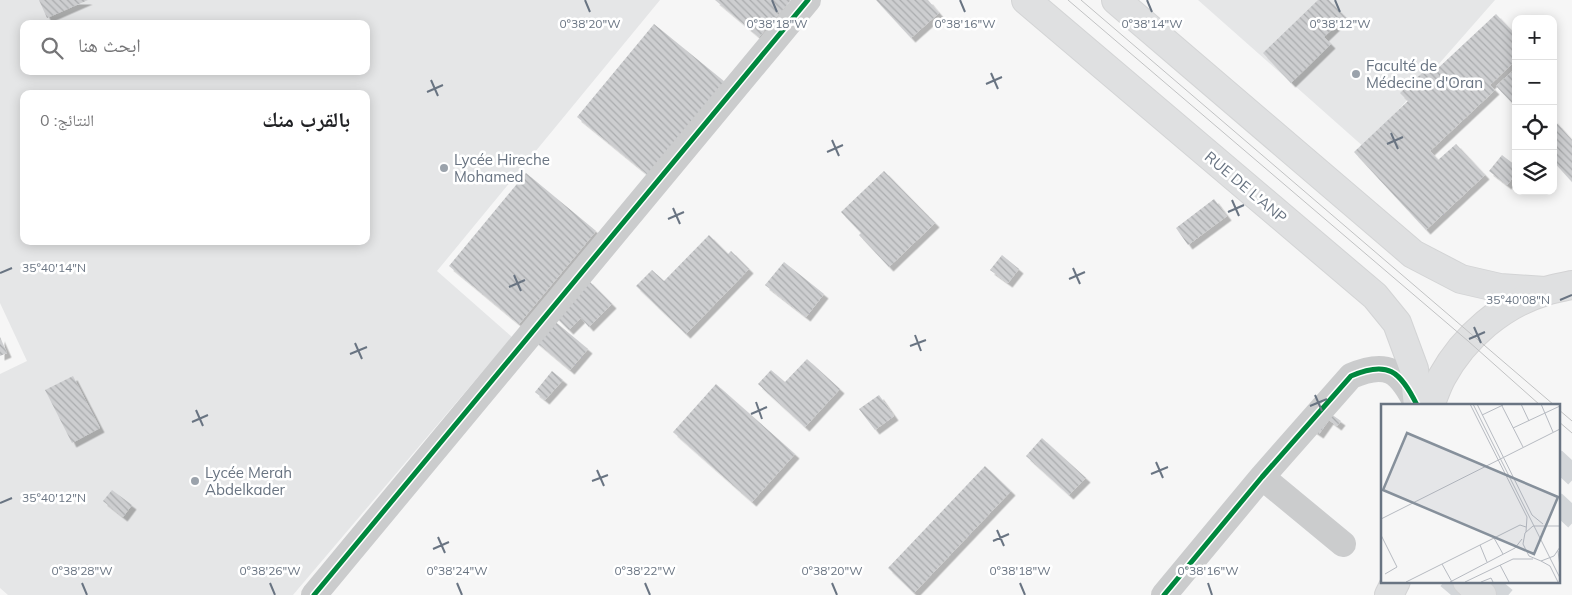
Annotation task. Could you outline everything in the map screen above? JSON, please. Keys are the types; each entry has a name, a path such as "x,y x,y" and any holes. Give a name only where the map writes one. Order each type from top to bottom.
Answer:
{"main road":[{"name":"RUE DE L'ANP","path":"1026,0 1375,296 1396,323 1414,369 1417,404"},
{"path":"1116,0 1413,254 1461,279 1500,288 1545,291"},
{"path":"1430,404 1442,378 1460,349 1485,324 1513,304 1545,291 1572,285"},
{"path":"1390,595 1396,582"},
{"path":"1468,582 1482,595"}],"street":[{"path":"314,595 808,0"},
{"path":"1164,595 1262,477 1351,376 1367,369 1383,368 1401,378 1416,404"},
{"path":"1262,477 1342,544"}],"shaded area":[{"path":"0,0 660,0 437,271 512,337 293,595 8,595 0,588 0,374 27,361 0,303"},
{"name":"Faculté de Médecine d'Oran","path":"1198,0 1495,0 1365,148"}],"building":[{"path":"39,0 88,0 47,18"},
{"path":"715,0 791,0 759,37"},
{"path":"876,0 928,0 939,13 911,38"},
{"path":"1318,0 1329,0 1345,17 1324,37 1331,44 1291,83 1263,53"},
{"path":"1496,14 1512,31 1512,64 1490,85 1495,90 1430,151 1438,160 1456,144 1485,175 1426,230 1354,152 1408,101 1400,93 1431,65 1436,70"},
{"path":"654,24 725,82 648,175 577,117"},
{"path":"1512,72 1512,103 1496,86"},
{"path":"1557,123 1572,140 1572,182 1557,165"},
{"path":"1502,155 1512,163 1512,179 1507,185 1489,171"},
{"path":"884,171 935,223 889,267 859,235 861,233 841,212"},
{"path":"526,173 596,231 519,324 449,266"},
{"path":"1214,199 1227,216 1188,245 1176,228"},
{"path":"709,235 728,254 731,251 749,269 686,334 636,286 652,270 664,281"},
{"path":"1002,255 1019,269 1008,283 990,270"},
{"path":"784,262 824,294 806,317 765,285"},
{"path":"588,280 612,304 589,327 581,318 569,330 554,315"},
{"path":"552,319 588,349 570,370 534,340"},
{"path":"0,337 7,353 0,356"},
{"path":"807,359 840,389 805,427 758,384 771,370 785,382"},
{"path":"552,371 563,380 545,400 535,392"},
{"path":"73,376 100,428 72,443 45,390"},
{"path":"716,384 795,454 752,502 673,432"},
{"path":"879,395 894,416 875,430 859,409"},
{"path":"1324,409 1341,421 1337,426 1329,420 1319,434 1310,428"},
{"path":"1042,438 1086,478 1069,495 1026,456"},
{"path":"985,466 1011,491 914,593 888,568"},
{"path":"112,490 132,505 123,517 103,501"}],"tunnel":[{"path":"1560,473 1572,460"},
{"path":"1560,516 1572,503"},
{"path":"1451,595 1462,582"},
{"path":"1490,595 1501,582"}],"tram line":[{"path":"1068,0 1468,341 1539,404"},
{"path":"1081,0 1553,404"},
{"path":"1560,411 1572,421"},
{"path":"1560,423 1572,433"}],"cycle path":[{"path":"314,595 808,0"},
{"path":"1164,595 1262,477 1351,376 1375,369 1384,369 1392,372 1405,384 1416,404"}],"place":[{"name":"Faculté de Médecine d'Oran","path":"1356,74"},
{"name":"Lycée Hireche Mohamed","path":"444,168"},
{"name":"Lycée Merah Abdelkader","path":"195,481"}]}
